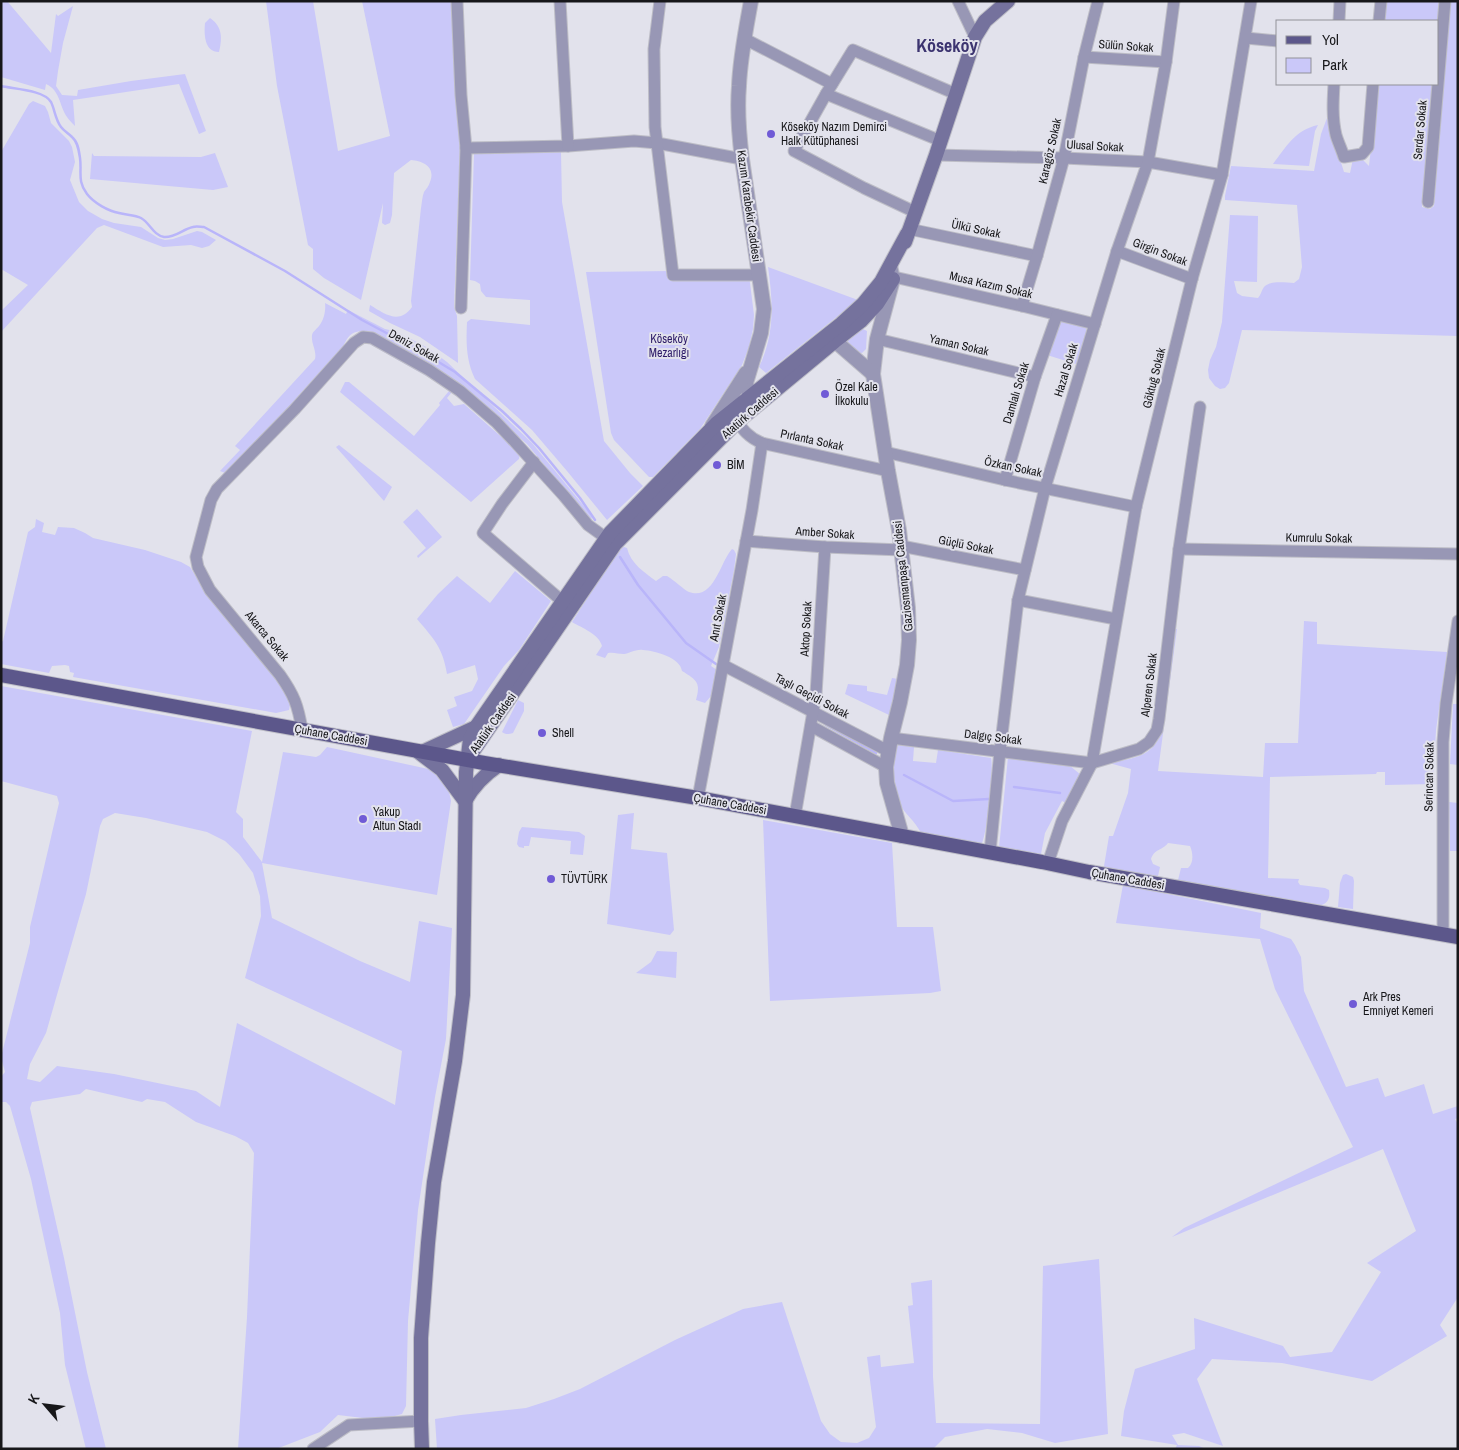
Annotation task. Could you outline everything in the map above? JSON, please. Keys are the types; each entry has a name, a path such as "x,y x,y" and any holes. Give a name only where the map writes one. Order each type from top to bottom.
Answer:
{"main road":[{"name":"Atatürk Caddesi","path":"755,399 860,321 883,296 941,141 975,37 985,21 1008,1"},
{"name":"Atatürk Caddesi","path":"610,541 734,417 863,304 892,270"},
{"name":"Atatürk Caddesi","path":"467,759 470,739 476,728 610,541 706,434 734,417"},
{"name":"Atatürk Caddesi","path":"467,759 566,604"},
{"name":"Çuhane Caddesi","path":"1,675 499,765 698,798 1099,874 1458,936"},
{"path":"465,801 442,770 420,751 476,728"},
{"path":"422,1449 421,1338 428,1234 434,1182 455,1061 462,995 467,759"},
{"path":"465,801 476,784 499,765"}],"street":[{"path":"457,1 460,95 466,148 461,308"},
{"path":"560,1 568,146"},
{"path":"660,1 654,49 657,143 673,275 759,275"},
{"name":"Kazım Karabekir Caddesi","path":"751,1 744,39 739,85 739,136 763,299 763,321 758,348 746,383 746,388 755,399"},
{"path":"958,1 975,37"},
{"name":"Karagöz Sokak","path":"1022,306 1064,158 1084,57 1098,1"},
{"name":"Hazal Sokak","path":"990,852 1018,600 1045,488 1117,251 1148,162 1166,62 1174,1"},
{"name":"Göktuğ Sokak","path":"1092,763 1136,507 1192,279 1222,174 1251,1"},
{"path":"1339,20 1340,1"},
{"path":"1379,20 1381,1"},
{"name":"Serdar Sokak","path":"1439,72 1445,1"},
{"path":"1246,38 1276,41"},
{"path":"744,39 829,89 941,141"},
{"path":"915,212 864,188 794,151 853,50 956,94"},
{"name":"Sülün Sokak","path":"1084,57 1166,62"},
{"path":"1334,85 1336,137 1344,157 1362,154 1368,147 1373,85"},
{"name":"Serdar Sokak","path":"1428,202 1438,85"},
{"path":"466,148 568,146 634,141 657,143 742,160"},
{"name":"Ulusal Sokak","path":"936,154 1148,162 1222,174"},
{"name":"Ülkü Sokak","path":"908,232 1037,256"},
{"name":"Girgin Sokak","path":"1117,251 1192,279"},
{"name":"Musa Kazım Sokak","path":"892,270 1095,324"},
{"name":"Gaziosmanpaşa Caddesi","path":"892,270 877,339 873,374 902,548 908,608 908,655 904,684 889,745 886,767 887,783 902,836"},
{"name":"Damlalı Sokak","path":"1005,480 1035,377 1058,315"},
{"name":"Deniz Sokak","path":"198,566 196,557 211,500 217,489 354,343 363,337 372,338 446,380 496,422 534,462 588,526 610,541"},
{"name":"Yaman Sokak","path":"877,339 1035,377"},
{"path":"835,341 873,374"},
{"path":"706,434 752,364"},
{"name":"Alperen Sokak","path":"1092,763 1139,750 1149,742 1157,730 1179,549 1200,407"},
{"name":"Pırlanta Sokak","path":"734,417 749,436 762,443 888,471"},
{"name":"Anıt Sokak","path":"698,798 762,443"},
{"name":"Özkan Sokak","path":"885,452 1005,480 1136,507"},
{"path":"534,462 502,504 483,534 566,604"},
{"name":"Amber Sokak","path":"746,540 825,547 902,548"},
{"name":"Aktop Sokak","path":"796,816 816,694 825,547"},
{"name":"Güçlü Sokak","path":"902,548 1025,570"},
{"name":"Kumrulu Sokak","path":"1179,549 1458,554"},
{"name":"Akarca Sokak","path":"198,566 210,590 280,674 290,689 299,708 302,730"},
{"path":"1018,600 1116,619"},
{"name":"Serincan Sokak","path":"1443,934 1443,742 1446,704 1458,621"},
{"name":"Taşlı Geçidi Sokak","path":"723,665 813,713 889,745"},
{"path":"811,726 886,767"},
{"name":"Dalgıç Sokak","path":"889,745 1000,751 1092,763"},
{"path":"1048,863 1062,822 1092,763"},
{"path":"313,1449 349,1425 421,1421"}],"green space":[{"path":"1,1 7,1 51,53 56,14 58,16 73,6 63,43 56,86 62,95 77,96 78,90 185,74 206,131 199,134 179,84 73,100 75,126 67,117 57,94 51,87 46,84 45,90 1,77"},
{"path":"266,1 313,1 338,151 390,136 362,1 451,1 460,147 454,307 457,316 458,363 420,337 369,311 370,305 386,314 397,317 402,316 412,307 411,301 422,200 431,177 430,169 424,163 411,160 394,173 390,223 385,225 382,223 383,203 361,300 324,278 313,269 313,249 308,245 277,86"},
{"path":"1385,1 1441,1 1438,20 1383,20"},
{"path":"1450,1 1458,1 1458,336 1242,330 1229,383 1225,388 1220,389 1215,386 1209,378 1208,370 1222,322 1230,215 1258,216 1257,282 1234,281 1237,293 1242,296 1258,298 1263,288 1270,283 1294,283 1299,279 1302,267 1297,205 1225,200 1231,166 1314,171 1321,134 1327,118 1344,172 1350,173 1353,159 1361,158 1369,166 1378,85 1433,85 1422,207 1430,209 1434,206"},
{"path":"210,18 219,29 221,42 219,52 210,49 206,42 205,23"},
{"path":"33,101 45,106 51,123 69,141 72,147 75,162 70,180 79,202 88,211 114,223 141,227 158,238 165,240 197,231 216,240 209,246 202,248 191,245 163,247 104,225 97,228 1,332 1,311 28,285 1,269 1,152 29,104"},
{"path":"1318,125 1315,131 1309,166 1273,164 1297,135 1310,127"},
{"path":"561,152 562,202 604,441 643,486 607,520 532,430 475,379 467,351 467,322 471,319 530,325 530,300 486,297 481,291 480,284 470,280 474,154"},
{"path":"92,153 94,156 201,157 215,153 228,187 213,190 90,179"},
{"path":"768,267 858,300 766,373 759,367 768,342 770,330 772,305"},
{"name":"Köseköy Mezarlığı","path":"673,271 749,275 754,315 753,329 742,365 700,429 653,477 649,477 614,440 611,433 586,272"},
{"path":"325,303 346,314 348,310 385,329 411,339 428,348 447,362 532,443 592,518 586,516 527,444 456,382 369,332 364,331 352,333 343,347 299,395 292,408 225,473 220,471 240,450 235,446 315,359 312,335 322,321"},
{"path":"1062,321 1085,327 1086,329 1086,335 1076,364 1047,355"},
{"path":"861,328 867,331 866,349 862,353 857,352 846,341"},
{"path":"367,341 446,383 452,392 447,398 454,406 464,404 520,454 519,459 471,502 340,392 345,382 349,382 414,436 449,391 444,386"},
{"path":"339,445 392,487 384,501 336,447"},
{"path":"417,509 442,537 418,558 417,556 426,548 403,522"},
{"path":"36,519 44,523 42,532 55,535 58,527 74,528 93,538 145,550 190,567 201,585 281,681 290,705 289,710 276,713 73,677 74,673 70,672 69,666 65,665 52,666 49,673 1,664 1,642 3,641 28,532 35,527"},
{"path":"624,547 627,548 632,559 639,567 656,581 663,576 667,576 687,591 698,593 705,591 710,586 732,549 734,550 736,554 734,570 719,647 711,666 720,672 711,696 705,703 696,700 698,686 696,682 682,671 677,662 672,658 660,653 643,650 624,654 608,653 605,658 596,655 602,646 600,642 590,632 572,622 615,555"},
{"path":"515,571 551,601 519,650 504,666 464,724 453,727 447,710 457,706 454,697 472,691 478,679 475,665 447,674 443,657 437,644 417,619 438,594 457,576 490,603"},
{"path":"1304,621 1317,622 1317,644 1447,652 1436,730 1433,784 1385,785 1385,772 1377,772 1376,774 1270,777 1268,878 1299,879 1300,885 1329,890 1328,899 1322,905 1178,880 1181,868 1188,868 1192,861 1190,846 1168,843 1154,853 1151,859 1153,864 1160,867 1158,876 1105,870 1109,836 1113,836 1128,793 1131,769 1109,763 1143,754 1155,745 1159,737 1163,727 1176,629 1158,771 1263,777 1265,743 1298,743"},
{"path":"892,678 898,679 889,715 845,694 848,684 867,686 867,691 887,695"},
{"path":"1,686 252,731 236,812 243,819 243,837 262,862 283,752 316,757 327,747 433,770 448,787 451,801 437,895 262,863 272,918 360,961 410,982 419,921 452,928 446,1039 418,1210 408,1321 406,1406 402,1414 380,1420 338,1415 320,1432 276,1449 238,1449 247,1317 254,1153 248,1143 235,1136 196,1122 165,1102 147,1099 142,1102 86,1089 80,1094 32,1102 30,1108 64,1258 87,1372 106,1449 86,1449 65,1365 60,1313 31,1179 10,1106 6,1102 1,1102 1,1077 5,1072 1,1057 30,943 30,927 59,803 57,796 1,781","holes":["115,813 207,832 225,841 239,854 253,873 260,896 261,916 245,978 402,1051 395,1105 237,1023 220,1107 196,1091 114,1074 57,1066 40,1082 27,1079 30,1064 46,1033 86,894 103,819"]},
{"path":"518,700 524,703 524,711 513,733 505,734 502,732"},
{"path":"1453,704 1458,704 1458,765 1450,764"},
{"path":"898,745 914,747 913,761 936,763 938,750 991,758 990,801 982,843 978,844 921,833 895,797 893,774"},
{"path":"1008,757 1069,765 1081,775 1066,803 1062,801 1045,833 1041,854 999,848"},
{"path":"1449,802 1458,803 1458,851 1450,851"},
{"path":"634,813 631,849 667,853 674,930 670,935 607,924 618,815"},
{"path":"763,820 892,843 897,927 933,927 941,991 770,1001"},
{"path":"522,827 579,832 585,836 583,855 570,854 571,841 531,837 529,846 519,847 517,844"},
{"path":"1346,874 1353,877 1354,881 1353,909 1338,907 1340,883 1343,875"},
{"path":"1123,885 1261,913 1260,928 1291,939 1301,957 1304,991 1346,1087 1378,1078 1385,1097 1424,1084 1433,1114 1458,1106 1458,1118 1455,1119 1458,1124 1458,1297 1440,1325 1447,1336 1372,1381 1282,1363 1212,1359 1197,1379 1223,1446 1184,1433 1172,1435 1178,1445 1199,1446 1206,1449 1175,1449 1177,1445 1121,1436 1124,1411 1135,1369 1195,1349 1194,1318 1283,1346 1290,1357 1332,1352 1381,1272 1367,1263 1416,1231 1383,1149 1172,1237 1184,1228 1353,1147 1275,989 1260,939 1116,923"},
{"path":"657,951 677,952 676,978 636,973 651,962"},
{"path":"1099,1259 1108,1434 1055,1443 1022,1433 987,1429 945,1437 933,1449 437,1449 435,1419 526,1408 554,1399 580,1389 675,1340 743,1309 782,1302 821,1421 830,1434 841,1442 857,1443 869,1438 876,1427 867,1357 880,1355 881,1367 914,1363 908,1306 913,1305 911,1283 932,1280 933,1377 936,1423 1040,1424 1043,1266"}],"waterway":[{"path":"1,86 36,92 51,102 59,124 77,144 82,185 90,197 97,203 115,212 141,218 157,234 164,237 172,236 193,227 204,227 285,271 362,320 455,372 502,411 539,448 580,498 595,520"},
{"path":"620,557 638,585 686,643 716,664"},
{"path":"826,725 876,753"},
{"path":"904,775 953,801 989,799"},
{"path":"1014,787 1060,793"}],"place":[{"name":"Köseköy Nazım Demirci Halk Kütüphanesi","path":"771,134"},
{"name":"Özel Kale İlkokulu","path":"825,394"},
{"name":"BİM","path":"717,465"},
{"name":"Shell","path":"542,733"},
{"name":"Yakup Altun Stadı","path":"363,819"},
{"name":"TÜVTÜRK","path":"551,879"},
{"name":"Ark Pres Emniyet Kemeri","path":"1353,1004"}],"district":[{"name":"Köseköy","path":"947,45"}]}
